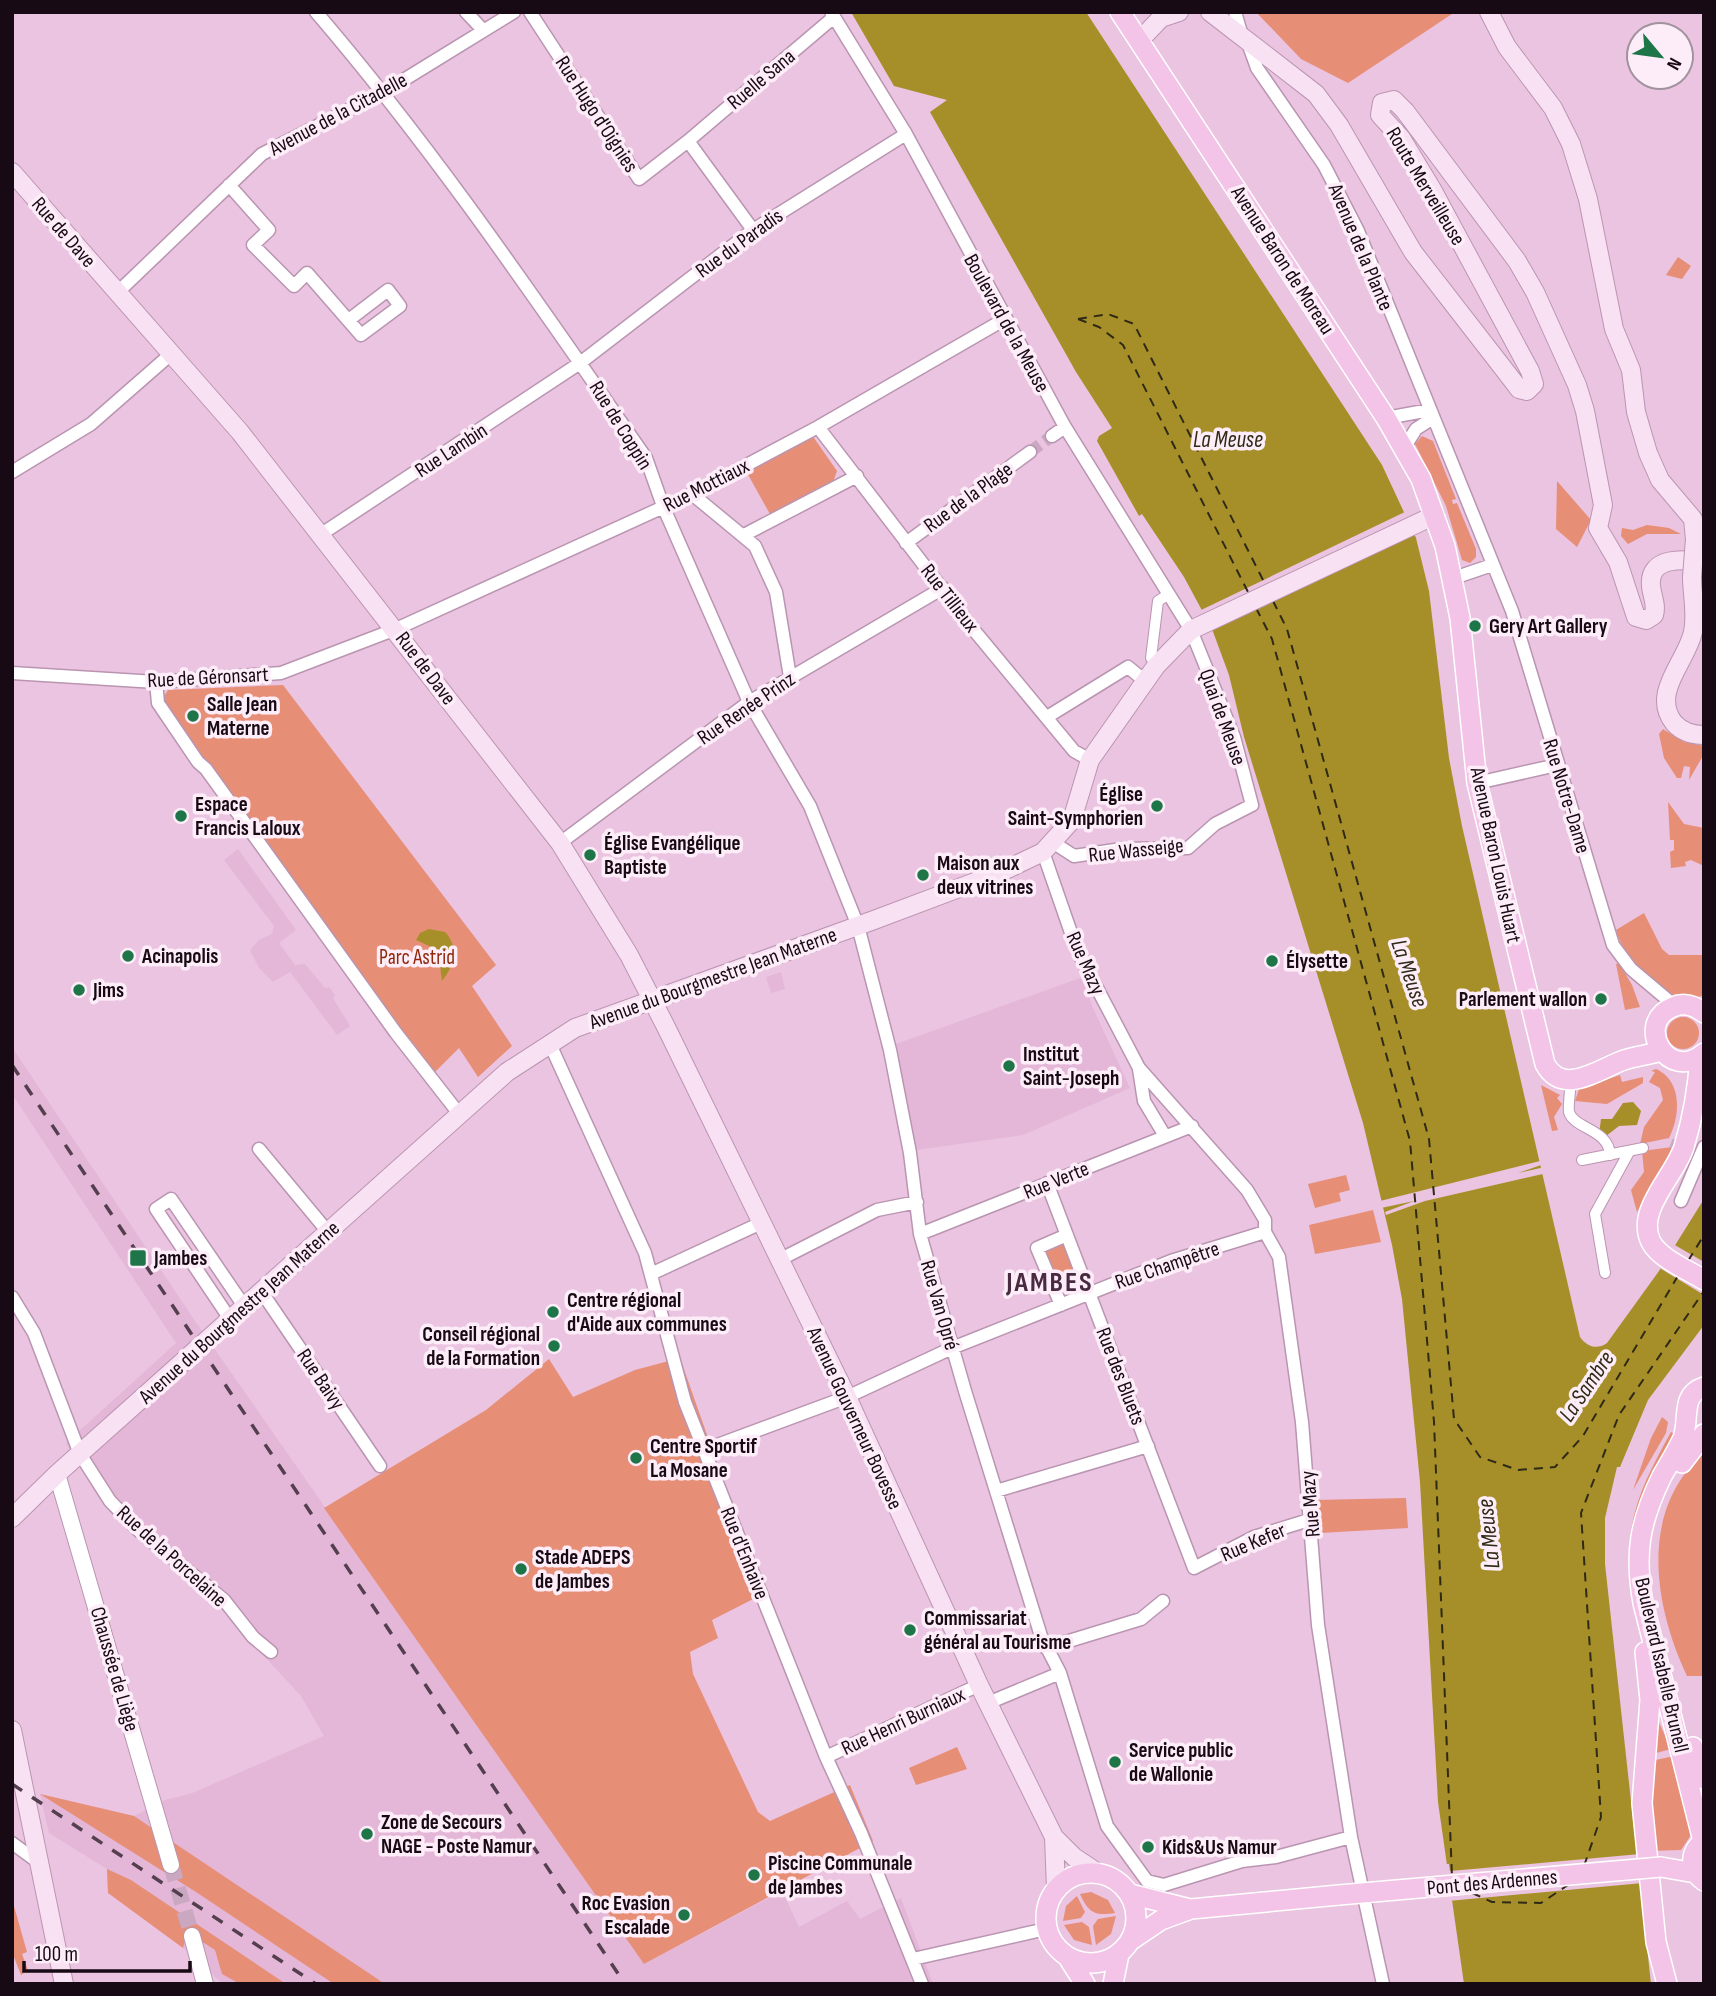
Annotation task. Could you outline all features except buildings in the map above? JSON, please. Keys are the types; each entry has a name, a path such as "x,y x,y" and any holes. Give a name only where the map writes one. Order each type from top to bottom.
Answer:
{"main road":[{"name":"Avenue Baron de Moreau","path":"1120,12 1387,418 1404,448 1427,517"},
{"path":"1139,41 1163,15 1179,12"},
{"path":"1194,12 1213,14"},
{"path":"1489,12 1512,53 1553,108 1571,144 1588,199 1615,334 1631,370 1636,412 1648,453 1660,480 1693,519 1693,631 1667,688 1666,704 1677,726 1690,733 1704,735"},
{"name":"Avenue de la Plante","path":"1213,14 1245,39"},
{"name":"Route Merveilleuse","path":"1245,39 1316,94 1339,125 1413,252 1513,381 1522,391 1527,391 1534,384 1530,371 1433,191 1401,138 1380,115 1382,103 1394,100 1405,111 1517,261 1535,292 1577,385 1603,505 1598,528 1615,555 1636,617 1649,619 1656,611 1651,581 1658,566 1674,559 1704,562"},
{"name":"Rue de Dave","path":"12,172 215,402 396,629 560,843 629,955 652,1002"},
{"path":"1049,847 1078,807 1090,760 1158,664 1195,627 1427,517"},
{"name":"Avenue Baron Louis Huart","path":"1427,517 1451,579 1460,618 1477,783 1545,1064 1553,1075 1568,1081 1588,1076 1624,1060 1669,1056 1689,1061 1702,1055"},
{"name":"Avenue du Bourgmestre Jean Materne","path":"12,1518 57,1474 507,1072 549,1042 575,1028 999,873 1049,847"},
{"name":"Avenue Gouverneur Bovesse","path":"652,1002 846,1397 979,1685 1054,1837 1074,1857 1098,1873"},
{"path":"1675,1006 1701,1008"},
{"name":"Avenue Baron Louis Huart","path":"1624,1060 1656,1028 1662,1015 1675,1006"},
{"path":"1656,1028 1656,1040 1669,1056 1687,1095 1690,1125"},
{"path":"1702,1055 1690,1125 1682,1152 1649,1215 1647,1228 1650,1241 1662,1254 1704,1280"},
{"name":"Boulevard Isabelle Brunell","path":"1700,1858 1643,1603 1638,1563 1642,1521 1683,1436 1691,1394 1704,1387"},
{"path":"1687,1413 1693,1423 1704,1429"},
{"name":"Boulevard Isabelle Brunell","path":"1704,1434 1694,1444 1661,1500 1652,1527 1649,1575 1674,1685 1704,1779"},
{"path":"1643,1603 1642,1630 1650,1700 1642,1803 1656,1942 1667,1984"},
{"path":"13,1739 64,1984"},
{"name":"Avenue Gouverneur Bovesse","path":"1054,1837 1056,1889"},
{"name":"Pont des Ardennes","path":"1191,1909 1661,1867 1700,1858"},
{"path":"1086,1984 1069,1959 1051,1941 1046,1929 1046,1908 1056,1889 1075,1875 1098,1873 1111,1877 1130,1895 1136,1910 1136,1926 1125,1948 1113,1984"},
{"path":"1130,1895 1191,1909"},
{"path":"1069,1959 1094,1964 1125,1948 1161,1920 1191,1909"}],"street":[{"name":"Rue de Coppin","path":"316,12 384,92 646,458 663,506 749,702 810,806 859,926"},
{"path":"466,12 483,30"},
{"name":"Avenue de la Citadelle","path":"117,293 262,154 384,92 514,12"},
{"name":"Rue Hugo d'Oignies","path":"530,12 639,179 688,141"},
{"path":"1236,12 1245,39"},
{"name":"Ruelle Sana","path":"688,141 833,15"},
{"name":"Boulevard de la Meuse","path":"833,15 906,134 1004,320 1065,427 1170,594 1195,627"},
{"name":"Avenue de la Plante","path":"1245,39 1268,87 1324,165 1344,200 1469,508"},
{"name":"Rue du Paradis","path":"580,363 753,230 906,134"},
{"path":"688,141 753,230"},
{"path":"229,185 269,230 253,245 294,286 307,273 350,319"},
{"name":"Rue Mottiaux","path":"396,629 692,494 818,428 1004,320"},
{"path":"12,472 82,431 131,392 171,354"},
{"name":"Rue Lambin","path":"320,535 580,363"},
{"path":"1387,418 1432,414"},
{"path":"1404,448 1416,429 1432,414"},
{"path":"1052,436 1065,427"},
{"name":"Rue Tillieux","path":"818,428 906,543 1074,751 1090,760"},
{"name":"Rue de la Plage","path":"906,543 1030,452"},
{"path":"744,535 857,476"},
{"path":"692,494 744,535 755,547 776,592 790,677"},
{"name":"Rue Notre-Dame","path":"1469,508 1532,671 1557,765 1614,945 1632,969 1675,1006"},
{"path":"1451,579 1492,565"},
{"name":"Rue Renée Prinz","path":"560,843 749,702 943,588"},
{"path":"1158,664 1151,658 1158,601 1170,594"},
{"name":"Quai de Meuse","path":"1195,627 1234,737 1252,805"},
{"name":"Rue de Géronsart","path":"12,673 156,682 281,673 396,629"},
{"path":"1047,717 1128,667 1145,681"},
{"path":"156,682 158,703 198,762 247,824 383,1015 460,1115"},
{"path":"1477,783 1557,765"},
{"name":"Rue Wasseige","path":"1049,847 1074,856 1122,849 1188,848 1215,824 1252,805"},
{"name":"Rue Mazy","path":"1049,847 1077,950 1139,1068 1247,1190 1265,1220 1265,1232 1279,1257 1312,1519 1318,1625 1351,1837 1383,1984"},
{"name":"Rue Van Opré","path":"859,926 890,1050 917,1202 920,1234 996,1491 1046,1648 1060,1673 1107,1826 1147,1881 1164,1885 1242,1861 1276,1857 1351,1837"},
{"name":"Rue d'Enhaive","path":"549,1042 653,1273 685,1402 826,1758 861,1833 922,1984"},
{"name":"Rue Mazy","path":"1139,1068 1144,1101 1165,1136"},
{"path":"1570,1089 1569,1111 1573,1119 1591,1128 1603,1139 1609,1148 1609,1154"},
{"name":"Rue Verte","path":"920,1234 1192,1126"},
{"path":"1582,1160 1643,1147"},
{"path":"1681,1201 1704,1147"},
{"path":"259,1149 328,1232"},
{"path":"1605,1273 1595,1214 1629,1152"},
{"name":"Rue des Bluets","path":"1047,1183 1194,1568"},
{"path":"230,1319 156,1209 172,1199 244,1306"},
{"path":"779,1260 877,1210 917,1202"},
{"path":"653,1273 761,1223"},
{"name":"Rue Champêtre","path":"704,1450 846,1397 952,1348 1171,1261 1265,1232"},
{"path":"1061,1304 1037,1248 1067,1235"},
{"name":"Rue Baivy","path":"261,1291 380,1466"},
{"name":"Rue de la Porcelaine","path":"12,1297 34,1333 80,1454 123,1516 224,1600 253,1637 271,1652"},
{"path":"996,1491 1148,1446"},
{"name":"Chaussée de Liège","path":"57,1474 171,1865"},
{"name":"Rue Kefer","path":"1194,1568 1254,1536 1312,1519"},
{"path":"1046,1648 1141,1619 1163,1601"},
{"name":"Rue Henri Burniaux","path":"988,1703 1060,1673"},
{"name":"Rue Henri Burniaux","path":"826,1758 979,1685"},
{"path":"12,1843 38,1862"},
{"path":"913,1959 1046,1929"},
{"path":"191,1936 205,1984"}],"shaded area":[{"path":"238,849 296,930 279,943 295,965 305,964 325,988 329,987 335,995 333,998 350,1026 337,1035 290,972 273,982 259,968 250,950 259,940 272,934 274,926 224,860"},
{"path":"781,972 785,989 771,993 766,977"},
{"name":"Institut Saint-Joseph","path":"1083,977 1092,1006 1130,1088 1023,1135 916,1150 904,1100 896,1044"},
{"path":"12,1047 195,1321 644,1964 782,1891 799,1927 847,1901 860,1919 901,1898 933,1984 223,1984 183,1948 108,1893 107,1869 49,1833 40,1794 134,1816 165,1800 190,1794 324,1736 301,1696 238,1628 222,1605 119,1523 101,1501 66,1443 176,1343 12,1094"}],"green space":[{"path":"1256,12 1455,12 1348,83 1301,59"},
{"path":"1678,257 1691,266 1682,279 1666,275"},
{"path":"1422,436 1433,441 1456,499 1452,500 1453,504 1457,503 1476,549 1476,557 1470,563 1462,560 1446,506 1415,444"},
{"path":"814,438 837,471 833,482 771,516 746,471"},
{"path":"1557,481 1591,520 1577,547 1556,529"},
{"path":"1647,525 1669,528 1681,534 1647,534 1628,544 1621,536 1622,528 1633,530"},
{"name":"Parc Astrid","path":"283,685 496,965 472,986 512,1046 478,1077 459,1048 432,1075 165,704 164,696 168,690"},
{"path":"1663,729 1684,742 1704,746 1704,754 1689,780 1690,767 1684,766 1681,778 1677,778 1664,758 1659,734"},
{"path":"1668,802 1684,824 1704,828 1704,866 1691,860 1685,862 1686,866 1671,868 1670,852 1674,850 1674,840 1670,840"},
{"path":"1644,913 1662,949 1669,955 1704,955 1704,995 1690,998 1676,996 1662,989 1638,968 1628,955 1616,930"},
{"path":"1619,963 1632,985 1640,1007 1625,1010 1616,964"},
{"path":"1683,1017 1694,1022 1699,1033 1694,1044 1683,1049 1672,1044 1667,1033 1672,1022"},
{"path":"1656,1069 1665,1075 1675,1090 1675,1120 1669,1138 1640,1144 1644,1127 1663,1100 1660,1088 1649,1082 1655,1072 1651,1071"},
{"path":"1620,1075 1622,1082 1643,1077 1643,1083 1607,1104 1575,1101 1579,1089"},
{"path":"1541,1085 1560,1095 1557,1098 1562,1104 1554,1117 1558,1130 1552,1131"},
{"path":"1672,1147 1637,1212 1631,1190 1644,1172 1642,1151"},
{"path":"1346,1175 1350,1190 1339,1193 1341,1201 1315,1208 1308,1184"},
{"path":"1373,1210 1381,1242 1315,1254 1309,1225"},
{"path":"1065,1240 1081,1288 1065,1294 1044,1251"},
{"path":"680,1358 763,1594 712,1620 718,1638 690,1652 693,1674 758,1812 770,1821 850,1785 873,1841 644,1964 324,1508 486,1410 549,1359 573,1397 635,1370"},
{"path":"1662,1417 1668,1422 1666,1433 1633,1490 1651,1438"},
{"path":"1671,1432 1677,1436 1630,1575 1630,1535 1638,1500"},
{"path":"1704,1453 1704,1676 1687,1676 1666,1620 1658,1560 1661,1531 1669,1502 1683,1476"},
{"path":"1406,1498 1408,1528 1320,1533 1315,1500"},
{"path":"1653,1709 1671,1749 1649,1755"},
{"path":"957,1747 967,1769 916,1785 909,1768"},
{"path":"1674,1756 1691,1835 1681,1850 1649,1851 1651,1761"},
{"path":"40,1794 134,1816 385,1984 334,1984 196,1892"},
{"path":"107,1869 131,1880 286,1984 240,1984 222,1974 215,1950 187,1932 183,1948 108,1893"},
{"path":"1091,1892 1108,1900 1115,1913 1102,1914 1089,1909 1080,1894"},
{"path":"1077,1896 1085,1912 1081,1918 1063,1921 1066,1906"},
{"path":"12,1899 27,1952 22,1954 28,1970 21,1975 12,1952"},
{"path":"1116,1916 1111,1934 1096,1945 1093,1926 1098,1919"},
{"path":"1082,1922 1089,1927 1092,1945 1074,1940 1064,1925"}],"water":[{"name":"La Meuse","path":"851,12 1086,12 1382,465 1416,538 1429,591 1449,758 1462,826 1580,1337 1586,1343 1596,1347 1607,1343 1659,1271 1704,1199 1704,1325 1648,1400 1620,1467 1617,1467 1605,1518 1605,1564 1651,1984 1464,1984 1438,1802 1420,1482 1402,1299 1363,1123 1244,737 1229,675 1212,629 1184,577 1142,514 1139,516 1097,441 1099,436 1112,428 1076,372 930,112 947,100 894,86"},
{"path":"429,929 445,932 453,944 454,957 442,981 438,950 416,940 420,933"},
{"path":"1633,1102 1641,1111 1637,1125 1619,1126 1606,1136 1599,1134 1601,1119 1612,1119 1623,1103"}],"pier":[{"path":"1409,510 1418,533 1208,631 1199,611"},
{"path":"1540,1161 1541,1165 1518,1173 1545,1167 1547,1173 1425,1201 1386,1215 1385,1212 1414,1201 1381,1208 1380,1201"},
{"path":"1673,1244 1704,1262 1704,1295 1658,1267"},
{"path":"1640,1854 1643,1883 1448,1901 1446,1864 1449,1864 1450,1871"}],"ferry route":[{"path":"1078,319 1108,314 1134,324 1266,586"},
{"path":"1078,319 1099,327 1123,345 1249,594"},
{"path":"1273,601 1287,629 1429,1139 1454,1419 1480,1457 1518,1470 1555,1467 1583,1436 1679,1274"},
{"path":"1256,608 1272,639 1410,1141 1434,1422 1452,1877"},
{"path":"1688,1261 1704,1235"},
{"path":"1584,1866 1601,1817 1581,1513 1619,1415 1704,1291"},
{"path":"1472,1893 1492,1902 1541,1903 1568,1885"}],"tunnel":[{"path":"1030,452 1052,436"},
{"path":"1671,1143 1697,1154"},
{"path":"171,1865 192,1936"}],"railway":[{"path":"12,1065 625,1984"},
{"path":"12,1784 316,1984"}],"place":[{"name":"Gery Art Gallery","path":"1475,626"},
{"name":"Salle Jean Materne","path":"193,716"},
{"name":"Église Saint-Symphorien","path":"1157,806"},
{"name":"Espace Francis Laloux","path":"181,816"},
{"name":"Église Evangélique Baptiste","path":"590,855"},
{"name":"Maison aux deux vitrines","path":"923,875"},
{"name":"Acinapolis","path":"128,956"},
{"name":"Élysette","path":"1272,961"},
{"name":"Jims","path":"79,990"},
{"name":"Parlement wallon","path":"1601,999"},
{"name":"Institut Saint-Joseph","path":"1009,1066"},
{"name":"Jambes","path":"138,1258"},
{"name":"Centre régional d'Aide aux communes","path":"553,1312"},
{"name":"Conseil régional de la Formation","path":"554,1346"},
{"name":"Centre Sportif La Mosane","path":"636,1458"},
{"name":"Stade ADEPS de Jambes","path":"521,1569"},
{"name":"Commissariat général au Tourisme","path":"910,1630"},
{"name":"Service public de Wallonie","path":"1115,1762"},
{"name":"Zone de Secours NAGE - Poste Namur","path":"367,1834"},
{"name":"Kids&Us Namur","path":"1148,1847"},
{"name":"Piscine Communale de Jambes","path":"754,1875"},
{"name":"Roc Evasion Escalade","path":"684,1915"}],"district":[{"name":"JAMBES","path":"1050,1281"}],"water label":[{"name":"La Sambre","path":"1586,1386"}]}
